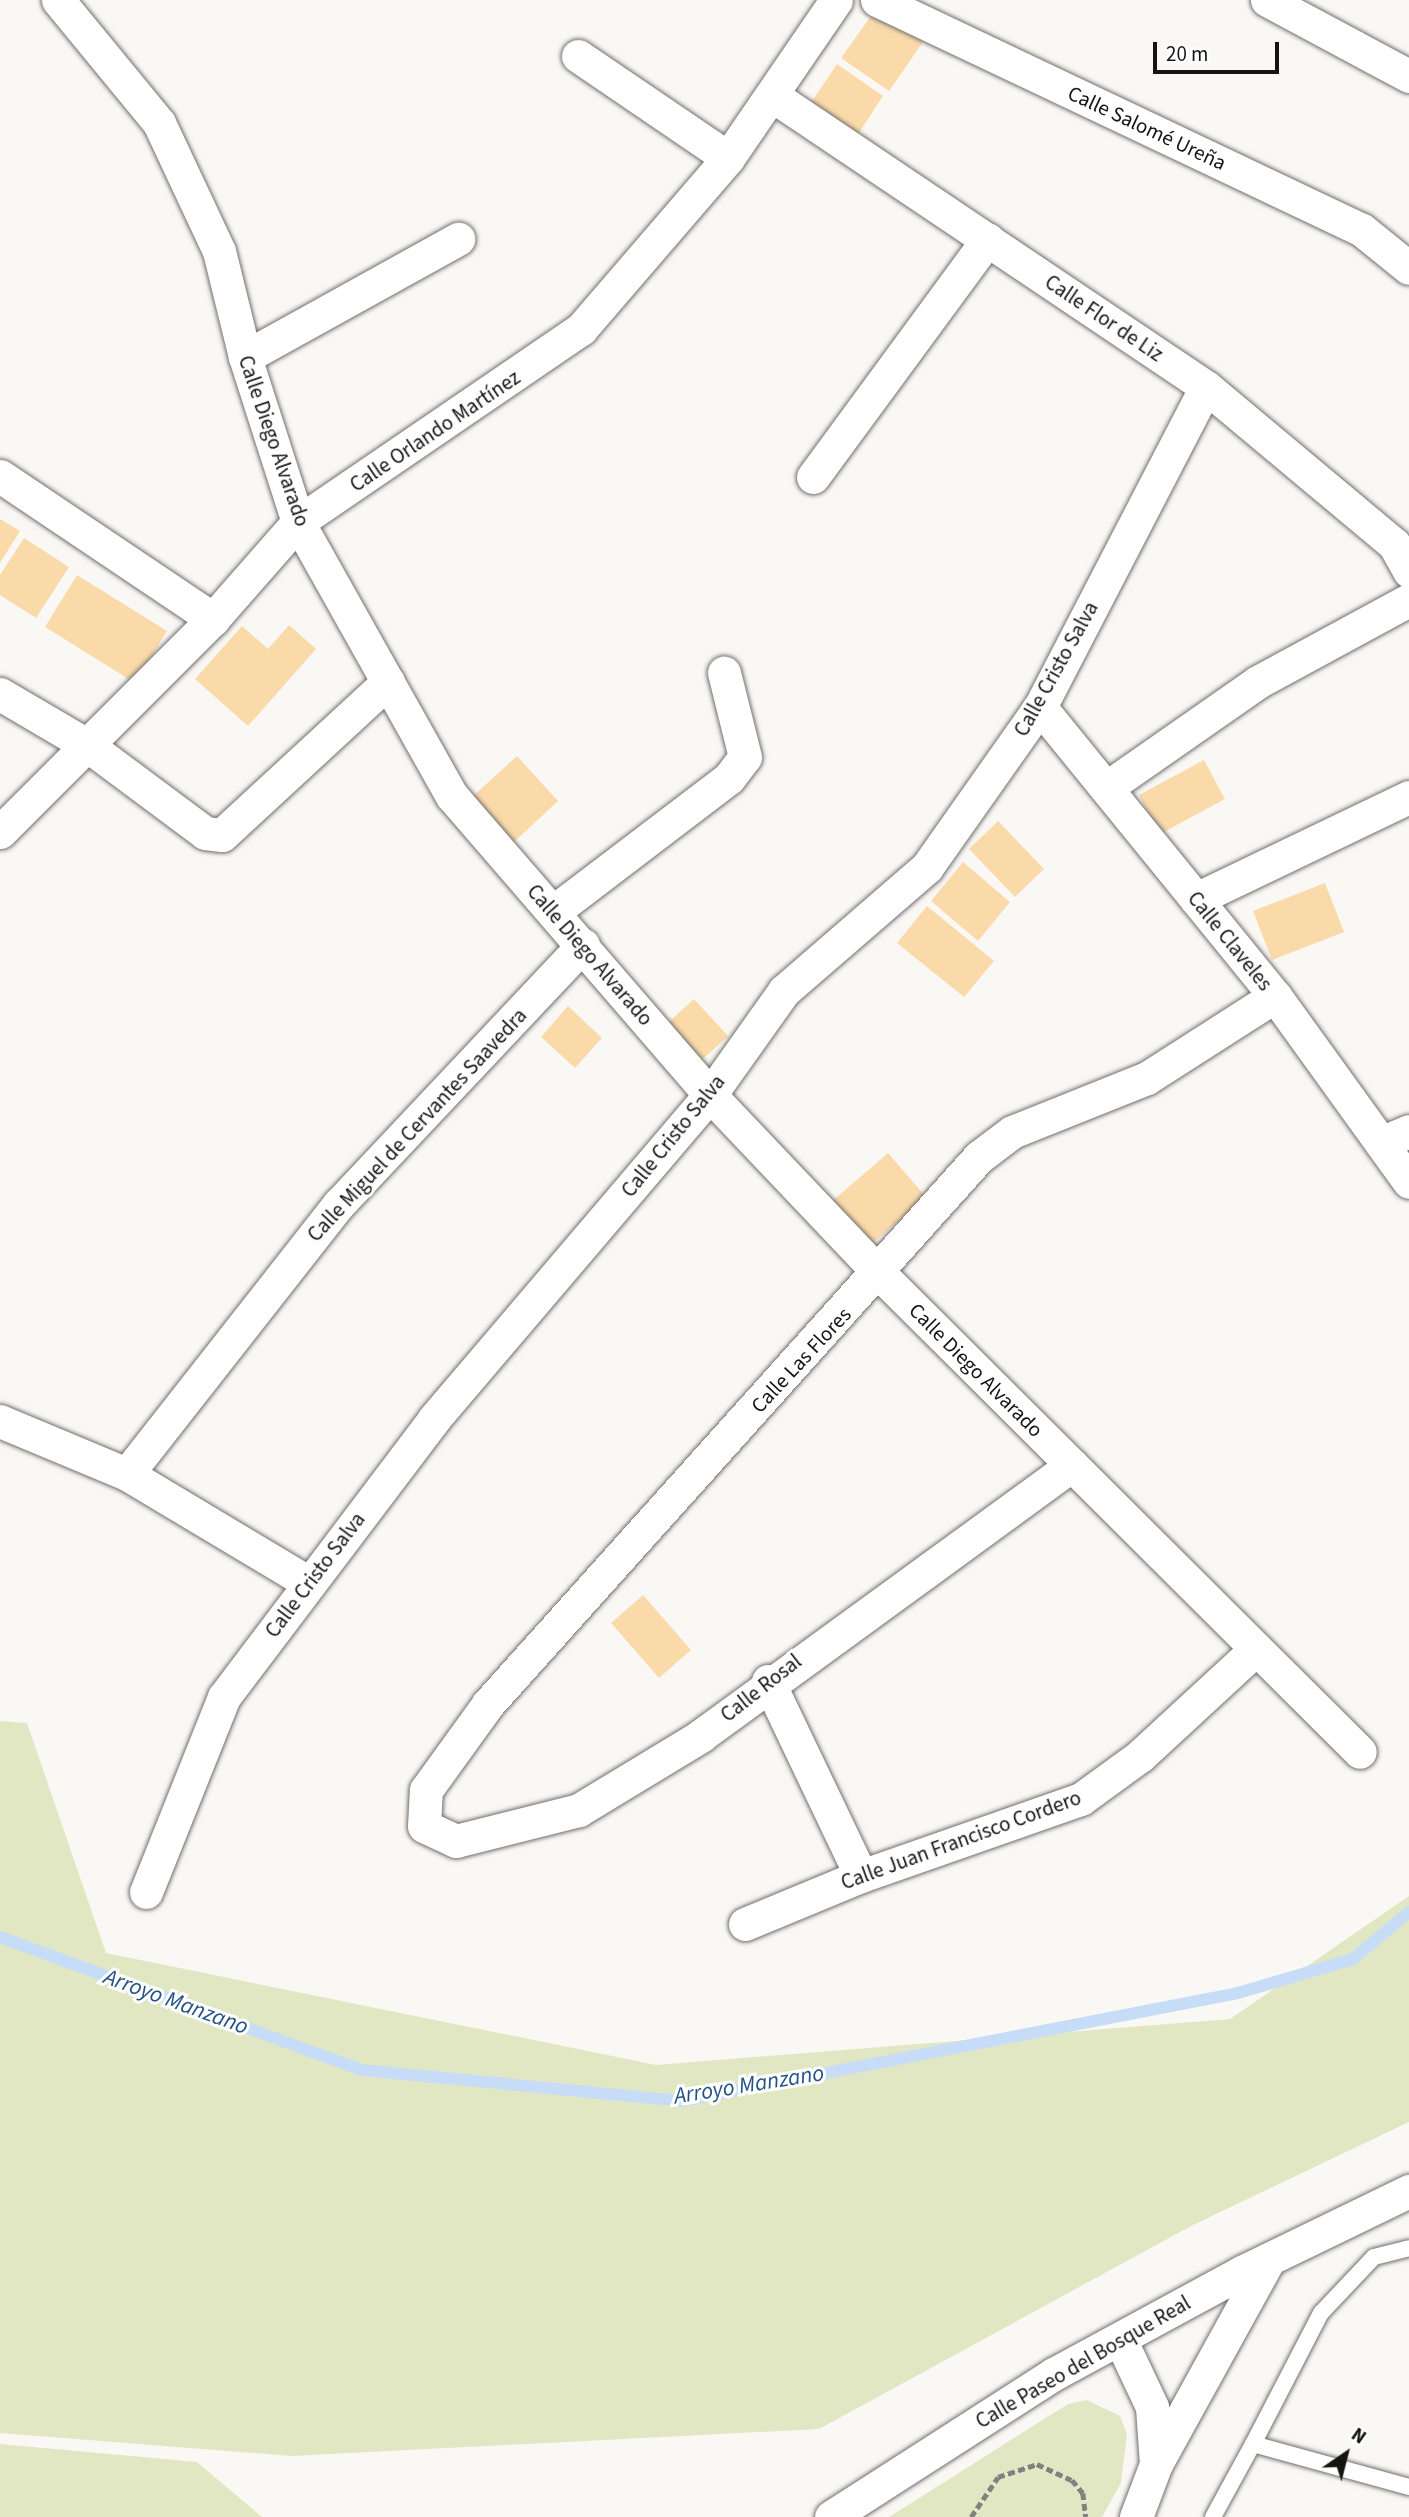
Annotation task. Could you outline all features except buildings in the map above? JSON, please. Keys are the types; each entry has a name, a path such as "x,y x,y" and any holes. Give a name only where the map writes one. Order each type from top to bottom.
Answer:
{"street":[{"name":"Calle Diego Alvarado","path":"58,0 159,123 219,251 245,358 298,522 452,796 710,1095 880,1274 1360,1752"},
{"name":"Calle Orlando Martínez","path":"0,832 213,619 298,522 581,328 728,158 773,96 836,0"},
{"name":"Calle Salomé Ureña","path":"877,0 1362,230 1409,268"},
{"path":"1268,0 1409,76"},
{"path":"578,56 728,158"},
{"name":"Calle Flor de Liz","path":"773,96 1206,387 1404,548"},
{"path":"245,358 458,239"},
{"path":"813,477 988,239"},
{"name":"Calle Cristo Salva","path":"146,1892 224,1697 309,1583 434,1419 710,1095 783,990 927,867 1040,708 1206,387"},
{"path":"0,476 213,619"},
{"path":"1106,788 1258,682 1409,600"},
{"path":"554,912 729,778 745,757 724,673"},
{"path":"0,694 87,745 205,833 222,835 388,682"},
{"name":"Calle Claveles","path":"1040,708 1275,996 1395,1137 1409,1182"},
{"path":"1196,899 1409,797"},
{"name":"Calle Miguel de Cervantes Saavedra","path":"127,1474 339,1204 583,945"},
{"name":"Calle Las Flores","path":"424,1826 426,1790 488,1704 880,1274 979,1157 1013,1132 1147,1078 1275,996"},
{"path":"0,1421 127,1474 309,1583"},
{"name":"Calle Rosal","path":"424,1826 456,1840 579,1810 701,1736 768,1681 1072,1465"},
{"name":"Calle Juan Francisco Cordero","path":"745,1924 860,1876 1081,1799 1140,1756 1256,1649"},
{"path":"768,1681 860,1876"},
{"name":"Calle Paseo del Bosque Real","path":"831,2517 1054,2374 1121,2341 1269,2259 1409,2191"},
{"path":"1136,2517 1156,2464 1269,2259"},
{"path":"1121,2341 1152,2407 1156,2464"}],"lane":[{"path":"1213,2517 1321,2313 1374,2257 1409,2248"},
{"path":"1253,2444 1409,2487"}],"path":[{"path":"971,2517 998,2477 1037,2464 1072,2480 1083,2493 1086,2517"}],"green space":[{"path":"0,1721 27,1723 106,1953 656,2065 1230,2019 1409,1896 1409,2122 1191,2226 819,2429 292,2456 0,2433"},
{"path":"1087,2400 1120,2416 1127,2434 1121,2483 1102,2517 889,2517 1068,2404"},
{"path":"0,2444 197,2462 262,2517 0,2517"}],"waterway":[{"name":"Arroyo Manzano","path":"0,1937 361,2070 682,2101 1238,1993 1353,1959 1409,1912"}]}
